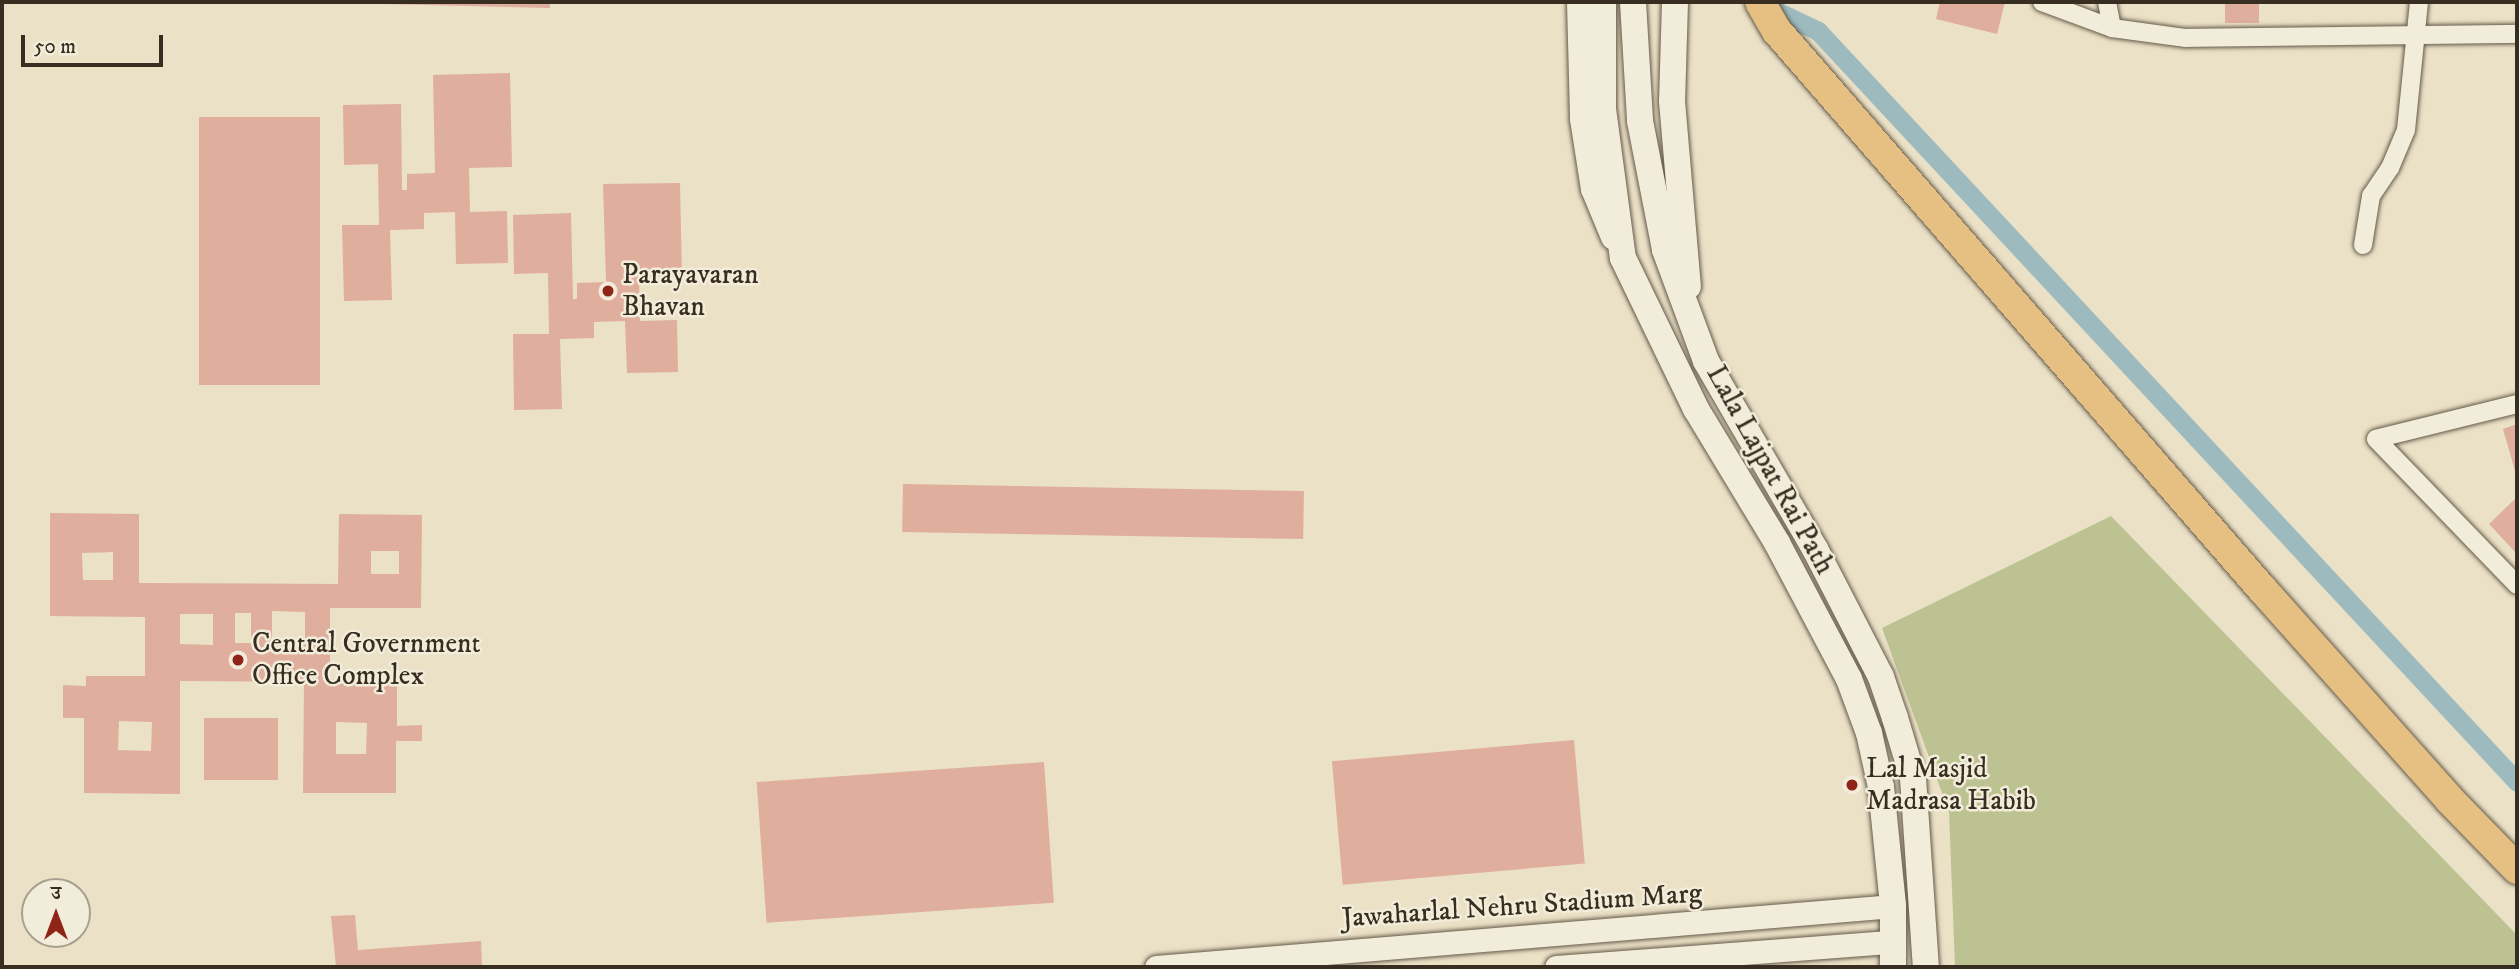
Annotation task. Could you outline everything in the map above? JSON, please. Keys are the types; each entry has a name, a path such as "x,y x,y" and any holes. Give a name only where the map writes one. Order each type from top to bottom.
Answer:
{"highway":[{"path":"1760,2 1777,31 2263,590 2449,799 2517,869"}],"main road":[{"path":"1580,2 1579,51 1583,119 1594,189 1623,258"},
{"name":"Lala Lajpat Rai Path","path":"1603,2 1604,109 1623,258 1696,409 1777,543 1849,679 1870,733 1881,787 1893,906 1892,954"},
{"name":"Lala Lajpat Rai Path","path":"1633,2 1640,121 1665,250 1706,361 1815,549 1881,677 1913,778 1926,967"},
{"path":"1675,2 1672,101 1689,309"}],"street":[{"path":"2042,2 2112,28 2186,38 2517,34"},
{"path":"2107,2 2112,28"},
{"path":"2363,245 2371,196 2390,168 2406,130 2419,2"},
{"path":"2517,404 2376,439 2517,585"},
{"name":"Jawaharlal Nehru Stadium Marg","path":"1156,967 1893,906"},
{"path":"1556,967 1892,954"}],"green space":[{"path":"2111,516 2517,935 2517,967 1955,967 1949,812 1882,628"}],"building":[{"path":"299,2 550,2 550,8"},
{"path":"1940,2 2005,2 1997,34 1936,19"},
{"path":"2225,2 2259,2 2259,23 2225,23"},
{"path":"510,73 512,167 469,168 470,212 507,211 508,263 456,264 455,212 424,213 424,229 390,230 392,300 344,301 342,225 379,225 378,164 344,165 343,105 401,104 402,190 407,190 407,174 435,173 433,75"},
{"path":"199,117 320,117 320,385 199,385"},
{"name":"Parayavaran Bhavan","path":"680,183 682,276 639,277 640,321 677,320 678,372 627,373 625,321 594,322 594,338 560,339 562,409 514,410 513,334 549,334 548,273 514,274 513,215 571,213 573,299 577,299 577,283 606,282 603,184"},
{"path":"2517,424 2517,470 2515,471 2503,429"},
{"path":"903,484 1304,491 1303,539 902,532"},
{"path":"2517,497 2517,554 2489,524"},
{"name":"Central Government Office Complex","path":"50,513 139,514 139,583 338,584 339,514 422,515 421,608 330,608 330,679 397,679 397,726 422,725 422,741 396,741 396,793 303,793 304,682 180,681 180,794 84,793 84,718 63,718 63,685 86,686 86,676 145,676 145,617 50,616","holes":["371,551 399,551 399,574 371,574","113,552 113,580 83,580 82,553","272,611 305,612 305,642 272,642","235,613 251,613 251,643 235,643","180,614 213,614 213,645 180,644","119,721 152,722 151,751 118,750","336,722 367,723 366,754 336,754"]},
{"path":"204,718 278,718 278,780 204,780"},
{"path":"1574,740 1585,864 1343,885 1332,761"},
{"path":"1044,762 1054,903 767,923 757,782"},
{"path":"355,915 358,950 481,941 482,965 336,967 331,916"}],"waterway":[{"path":"1762,4 1818,31 2517,782"}],"place":[{"name":"Parayavaran Bhavan","path":"608,291"},
{"name":"Central Government Office Complex","path":"238,660"},
{"name":"Lal Masjid Madrasa Habib","path":"1852,785"}]}
